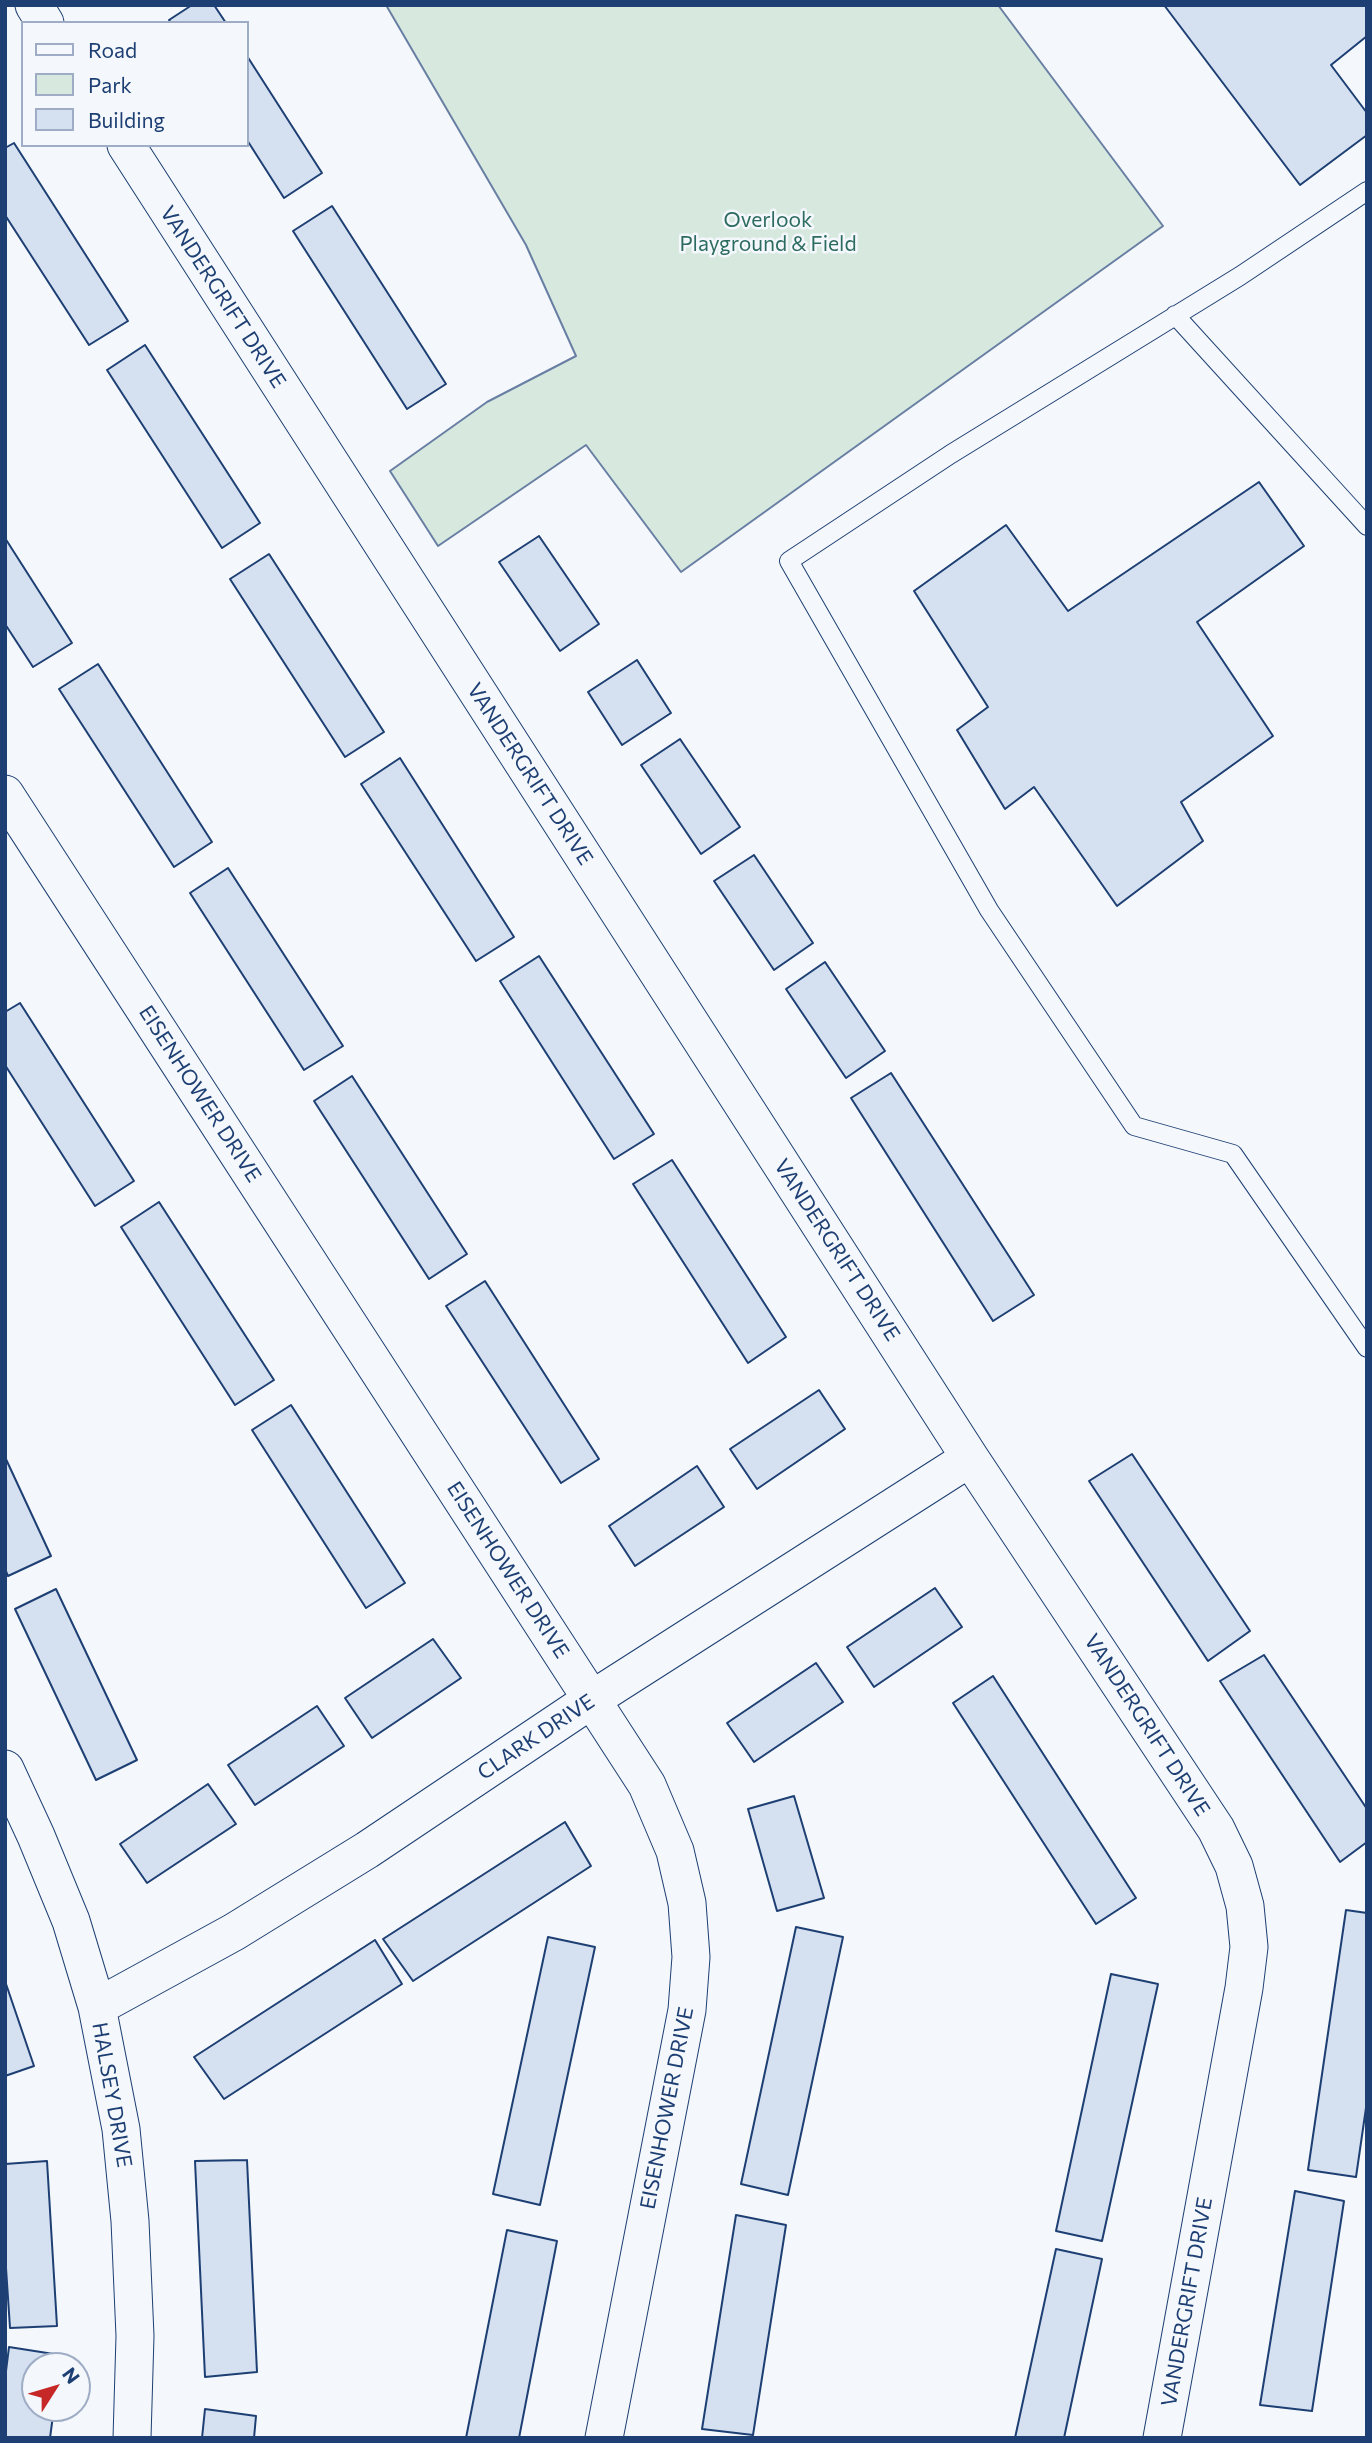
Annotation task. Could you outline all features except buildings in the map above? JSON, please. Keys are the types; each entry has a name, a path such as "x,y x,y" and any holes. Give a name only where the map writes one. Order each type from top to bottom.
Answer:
{"street":[{"path":"34,5 44,21"},
{"name":"VANDERGRIFT DRIVE","path":"127,147 971,1458 1216,1829 1234,1866 1245,1906 1249,1947 1244,1988 1162,2438"},
{"name":"EISENHOWER DRIVE","path":"5,794 648,1785 675,1851 687,1903 691,1956 687,2010 604,2438"},
{"name":"CLARK DRIVE","path":"97,2007 234,1932 367,1850 591,1700 971,1458"},
{"name":"HALSEY DRIVE","path":"5,1769 71,1922 97,2007 121,2129 130,2221 135,2336 132,2438"}],"lane":[{"path":"1367,191 1175,316 951,454 789,561 989,911 1133,1126 1233,1154 1367,1348"},
{"path":"1175,316 1367,526"}],"green space":[{"name":"Overlook Playground & Field","path":"386,5 998,5 1163,226 681,572 586,445 438,546 390,471 487,402 576,356 526,245"}]}
